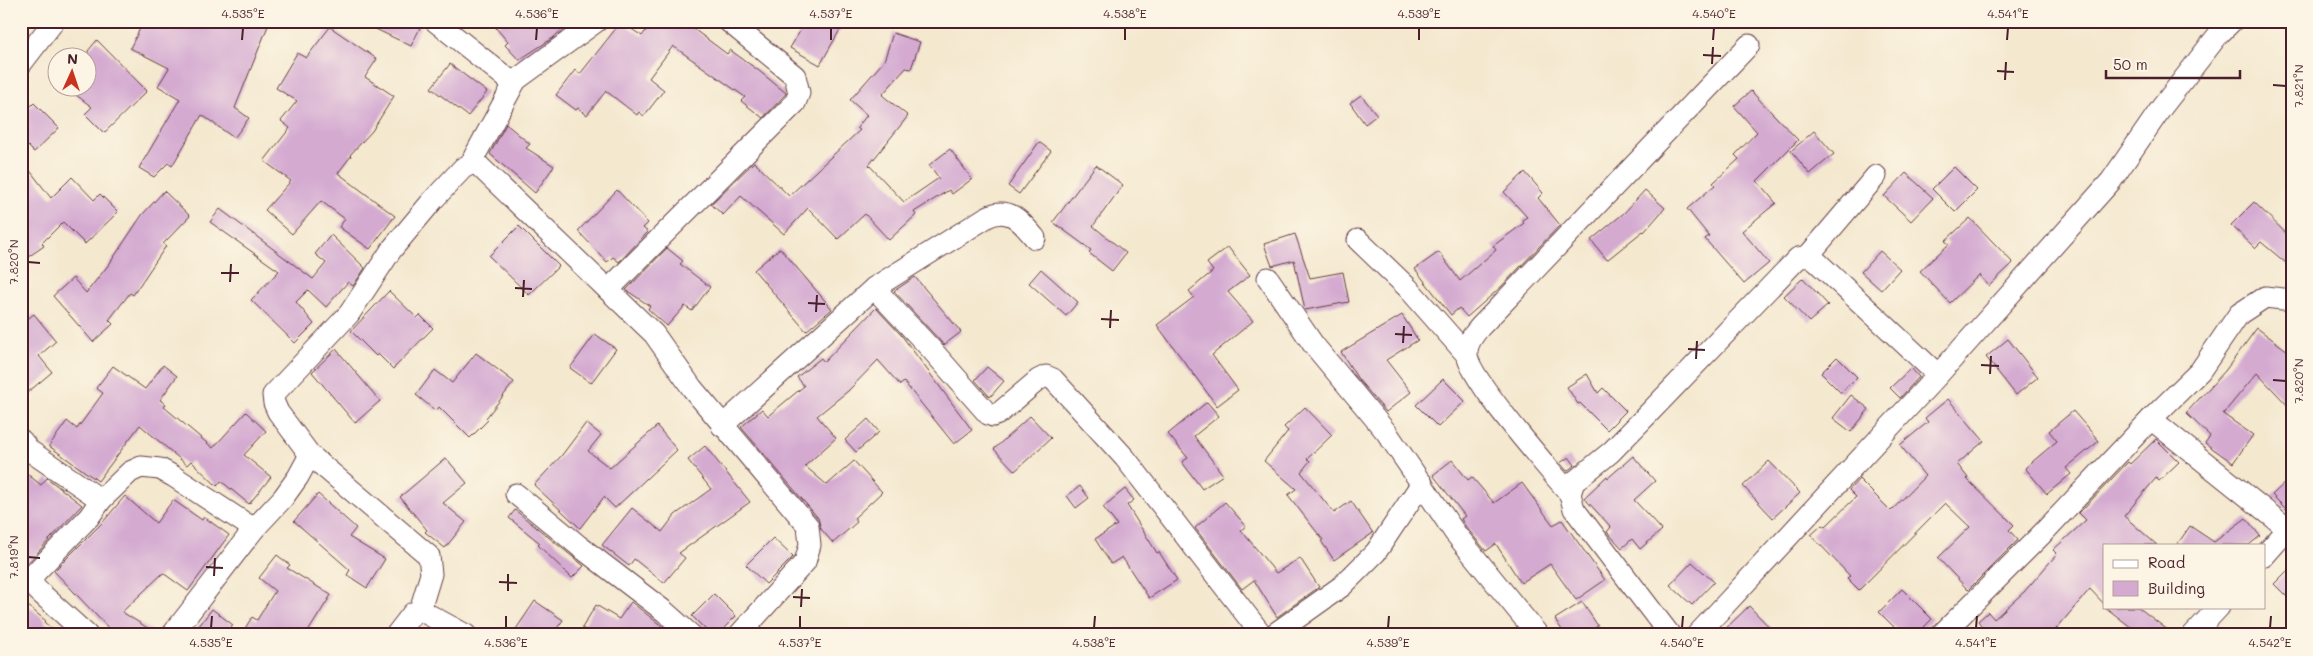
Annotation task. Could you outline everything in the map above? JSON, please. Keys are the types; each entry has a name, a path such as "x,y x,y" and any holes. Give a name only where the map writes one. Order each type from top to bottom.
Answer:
{"street":[{"path":"21,64 54,21"},
{"path":"435,21 509,80 516,80"},
{"path":"596,21 516,80 474,158 475,162 654,334 692,388 722,426 808,526 810,545 805,562 739,635"},
{"path":"608,290 795,103 799,93 795,76 728,21"},
{"path":"1697,635 1938,375 2111,181 2162,107 2218,35 2232,21"},
{"path":"1466,354 1470,340 1480,327 1749,45"},
{"path":"396,635 414,613 420,610 431,574 432,565 429,556 310,455 278,412 273,395 349,314 392,249 433,200 463,168 475,162"},
{"path":"1808,256 1876,176"},
{"path":"722,426 874,288 994,213 1002,212 1015,215 1036,238"},
{"path":"1358,240 1408,288 1466,354 1476,376 1495,403 1570,494 1574,509 1670,635"},
{"path":"1570,494 1574,482 1610,452 1648,414 1798,258 1808,256 1816,260 1938,375"},
{"path":"1268,278 1313,344 1387,433 1455,533 1538,635"},
{"path":"874,288 932,349 988,414 993,416 998,414 1038,380 1046,376 1053,379 1124,458 1262,635"},
{"path":"1941,635 2042,535 2151,419 2200,371 2239,314 2264,297 2292,300"},
{"path":"2151,419 2290,531 2266,554"},
{"path":"21,440 30,451 100,500"},
{"path":"172,635 254,529 283,498 298,477 310,455"},
{"path":"87,635 34,587 31,578 39,566 89,517 100,500 130,472 140,467 149,466 160,469 254,529"},
{"path":"1273,635 1342,586 1369,559 1422,483"},
{"path":"516,494 579,546 664,611 691,635"},
{"path":"2193,635 2218,608"},
{"path":"420,610 466,635"}],"building":[{"path":"144,21 270,21 235,108 249,118 234,138 202,115 172,166 168,163 154,177 139,168 180,99 158,86 169,68 130,48"},
{"path":"359,21 411,21 421,26 411,46"},
{"path":"503,21 571,21 553,38 519,60 505,45 508,42 496,28"},
{"path":"653,21 683,21 727,54 730,50 786,93 763,118 741,101 745,97 673,46 649,78 664,90 644,116 639,112 637,115 606,91 587,115 578,108 576,110 556,95 575,70 580,74 621,22 642,36"},
{"path":"806,21 845,21 820,65 790,48"},
{"path":"330,27 377,59 365,77 394,96 372,131 350,155 338,173 395,216 370,249 339,227 345,219 321,201 292,234 265,210 291,181 264,161 290,128 281,121 297,101 276,88 297,53 306,58"},
{"path":"893,33 920,42 911,69 906,68 882,95 908,116 869,165 904,202 939,178 929,165 950,149 972,179 952,194 949,190 914,212 916,215 889,240 865,214 838,239 808,208 784,234 741,196 723,215 711,204 754,162 789,196 860,130 857,128 867,115 850,100 884,61"},
{"path":"97,40 147,91 104,133 85,114 92,107 80,98 98,98 98,48 90,48"},
{"path":"450,64 487,92 468,116 431,88"},
{"path":"1751,91 1798,140 1757,181 1776,203 1742,231 1769,263 1744,284 1705,239 1709,236 1687,209 1715,185 1713,183 1739,159 1735,155 1757,132 1734,106"},
{"path":"1361,95 1377,115 1365,124 1350,103"},
{"path":"34,103 59,128 34,152 21,139 21,116"},
{"path":"506,124 530,144 526,148 554,166 535,193 490,154"},
{"path":"1814,131 1834,154 1810,174 1791,151"},
{"path":"1039,142 1051,151 1019,194 1008,186"},
{"path":"21,159 51,198 72,177 94,200 100,194 118,212 85,244 63,222 42,243 44,246 21,262"},
{"path":"1096,165 1123,185 1093,226 1126,253 1112,271 1089,253 1091,250 1053,222"},
{"path":"1954,167 1977,190 1955,212 1932,189"},
{"path":"1525,172 1543,193 1538,198 1560,225 1501,287 1467,317 1459,308 1451,315 1415,269 1439,252 1460,281 1496,250 1493,246 1524,223 1522,220 1527,217 1504,192"},
{"path":"1906,173 1933,198 1911,221 1884,196"},
{"path":"617,190 648,223 643,228 648,232 619,262 613,257 607,262 578,231"},
{"path":"1645,190 1665,208 1644,232 1607,260 1591,240 1624,213"},
{"path":"164,191 190,216 163,244 166,246 133,295 130,293 109,320 113,324 93,342 53,296 73,278 86,293 110,263 142,215"},
{"path":"2254,202 2292,239 2292,268 2261,242 2255,248 2231,225"},
{"path":"220,209 313,279 326,263 315,254 331,235 365,268 353,286 348,282 326,307 308,290 296,302 314,324 295,343 251,300 279,271 210,222"},
{"path":"1970,218 2013,263 1989,286 1979,275 1950,303 1920,271 1949,244 1945,241"},
{"path":"519,226 559,266 529,295 489,256"},
{"path":"1295,234 1310,278 1343,272 1349,302 1305,310 1294,260 1272,266 1264,244"},
{"path":"1228,247 1250,275 1228,292 1253,321 1212,355 1238,390 1217,406 1157,325 1194,297 1189,291 1213,271 1207,263"},
{"path":"667,248 683,261 680,264 710,287 692,311 685,306 667,326 648,309 650,306 626,290"},
{"path":"780,248 832,309 806,331 754,270"},
{"path":"1880,251 1900,269 1881,290 1861,272"},
{"path":"1041,269 1078,302 1066,316 1029,283"},
{"path":"915,277 961,332 944,345 894,291"},
{"path":"1803,278 1828,305 1809,322 1784,296"},
{"path":"389,291 417,318 420,315 433,328 393,369 378,354 376,356 351,331"},
{"path":"876,308 902,336 972,430 954,444 904,382 900,385 878,360 848,391 817,416 836,438 805,466 827,485 854,461 882,492 854,518 857,522 833,543 821,529 818,518 741,427 762,409 768,416 804,386 797,377 821,358 824,362"},
{"path":"34,314 56,341 39,356 52,372 21,398 21,324"},
{"path":"1402,315 1418,340 1386,360 1411,392 1386,412 1358,379 1341,352"},
{"path":"2257,328 2292,354 2292,410 2257,373 2223,414 2253,435 2233,463 2205,443 2210,436 2186,413 2225,371"},
{"path":"595,334 616,349 591,383 570,368"},
{"path":"2008,339 2038,377 2016,395 1986,357"},
{"path":"336,349 380,401 355,423 312,372"},
{"path":"476,353 514,382 486,418 488,420 470,438 439,407 436,411 416,395 435,370 452,383"},
{"path":"1837,357 1857,377 1841,393 1821,373"},
{"path":"163,365 177,376 160,400 166,404 164,407 213,448 246,412 266,431 244,455 271,477 249,504 221,481 217,486 191,461 187,465 140,425 98,481 49,446 67,421 77,429 103,393 96,388 113,366 145,389"},
{"path":"987,367 1004,381 990,397 975,380"},
{"path":"1911,368 1919,377 1900,398 1890,388"},
{"path":"1587,374 1598,393 1603,388 1626,411 1607,430 1580,403 1578,404 1567,387"},
{"path":"1443,379 1465,401 1438,427 1416,405"},
{"path":"1851,395 1869,409 1851,432 1833,418"},
{"path":"1948,399 1984,441 1957,464 1967,479 2014,525 2009,530 2018,540 1968,590 1938,558 1970,527 1945,503 1859,590 1847,578 1850,576 1811,535 1822,525 1825,527 1856,497 1849,490 1859,479 1891,511 1925,476 1900,445 1928,422 1925,418"},
{"path":"1207,402 1219,416 1194,436 1223,475 1202,489 1182,462 1188,458 1168,434"},
{"path":"1305,407 1332,435 1307,459 1310,461 1301,472 1334,513 1351,501 1373,533 1334,560 1321,541 1323,540 1288,495 1296,489 1264,461 1288,431 1284,427"},
{"path":"2073,411 2099,441 2066,468 2071,474 2047,494 2025,468 2057,441 2049,431"},
{"path":"1030,416 1051,438 1015,471 994,449"},
{"path":"868,419 879,432 856,452 845,440"},
{"path":"586,423 601,435 588,451 610,468 657,426 677,450 615,508 604,497 580,528 534,485 562,455"},
{"path":"2156,439 2179,462 2159,481 2156,478 2124,516 2156,544 2103,544 2103,603 2090,589 2051,635 1978,635 1984,629 1978,621 1988,612 1994,619 2024,592 2057,554 2053,550 2086,520 2079,513 2128,462 2130,464"},
{"path":"705,446 750,502 679,553 685,558 664,583 634,559 629,566 602,545 632,508 662,532 675,515 711,489 688,460"},
{"path":"1633,456 1655,481 1634,500 1662,530 1640,549 1632,539 1622,548 1607,532 1611,527 1584,498 1607,476 1608,478"},
{"path":"1569,457 1575,465 1567,471 1560,463"},
{"path":"446,458 467,483 443,503 466,522 445,548 425,532 427,530 400,497"},
{"path":"1452,460 1468,480 1472,477 1494,503 1522,483 1553,525 1562,520 1605,580 1576,600 1550,564 1521,583 1496,544 1486,551 1465,526 1461,519 1465,516 1433,475"},
{"path":"1769,461 1800,493 1773,518 1743,486"},
{"path":"21,469 41,485 47,478 82,505 21,570"},
{"path":"2292,476 2292,515 2272,495"},
{"path":"1080,486 1089,498 1076,508 1067,496"},
{"path":"1125,489 1134,500 1127,505 1157,553 1159,552 1177,580 1149,598 1122,557 1111,564 1095,539 1117,525 1103,507"},
{"path":"318,494 356,528 349,537 385,559 367,588 347,575 350,570 294,521"},
{"path":"125,496 156,523 173,500 202,520 204,517 229,535 188,591 163,573 122,612 159,635 115,635 54,571 102,523"},
{"path":"1225,502 1246,526 1241,530 1276,573 1300,558 1319,587 1277,617 1254,580 1242,589 1195,528"},
{"path":"515,510 584,566 572,578 538,545 540,543 509,518"},
{"path":"2246,518 2260,536 2250,544 2178,544 2190,526 2214,542"},
{"path":"773,538 793,557 766,584 746,565"},
{"path":"277,555 290,565 287,568 331,595 306,635 241,635 252,617 257,620 275,591 259,578"},
{"path":"1692,562 1714,582 1692,605 1670,585"},
{"path":"2292,566 2292,602 2274,584"},
{"path":"1902,589 1932,619 1916,635 1902,635 1879,612"},
{"path":"714,594 736,616 717,635 711,635 692,616"},
{"path":"21,600 46,621 44,622 59,635 21,635"},
{"path":"535,601 563,620 552,635 512,635"},
{"path":"631,602 663,627 658,635 594,635 582,628 596,605 619,619"},
{"path":"1582,602 1598,626 1584,635 1565,635 1555,619"},
{"path":"1749,606 1777,635 1719,635"},
{"path":"2106,608 2139,608 2174,635 2141,635"},
{"path":"212,609 233,625 226,635 192,635"}]}
